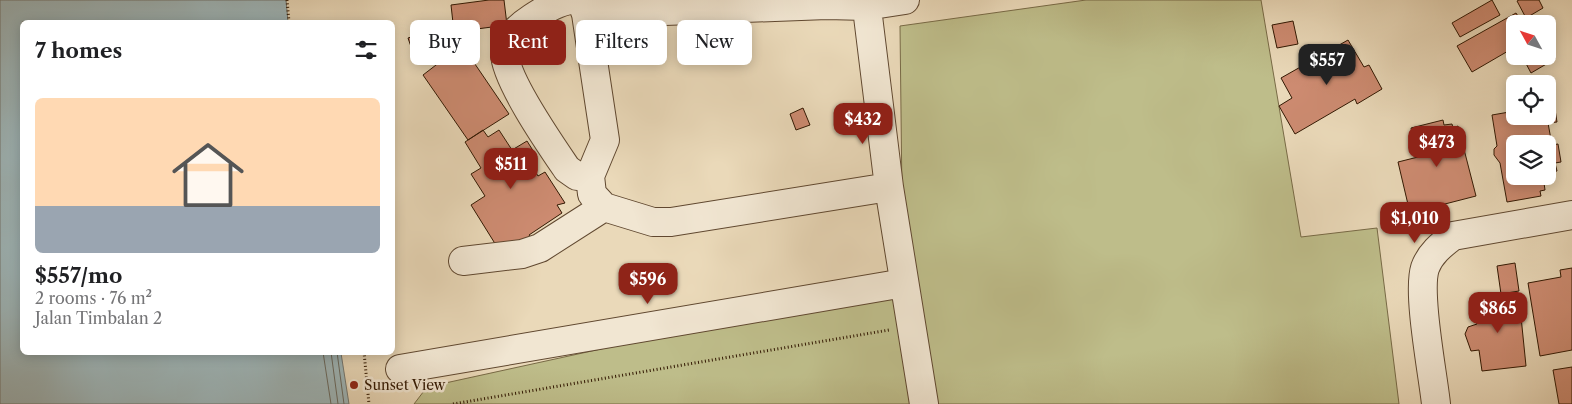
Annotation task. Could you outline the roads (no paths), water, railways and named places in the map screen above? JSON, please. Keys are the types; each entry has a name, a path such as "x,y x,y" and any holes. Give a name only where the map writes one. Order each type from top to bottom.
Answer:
{"street":[{"path":"590,176 577,176 567,169 524,100 509,69 505,54 508,42 515,30 548,8 578,5 827,5 905,0"},
{"path":"866,3 889,187 924,404"},
{"path":"578,5 605,140 590,176 592,194 604,207 653,222 671,222 889,187"},
{"path":"463,261 522,254 540,248 604,207"},
{"path":"1436,404 1423,289 1425,268 1437,248 1453,236 1572,215"},
{"path":"400,369 904,283"}],"water":[{"path":"0,0 286,0 288,20 20,20 20,355 341,355 349,404 0,404"}],"place":[{"name":"Sunset View","path":"354,385"}]}
